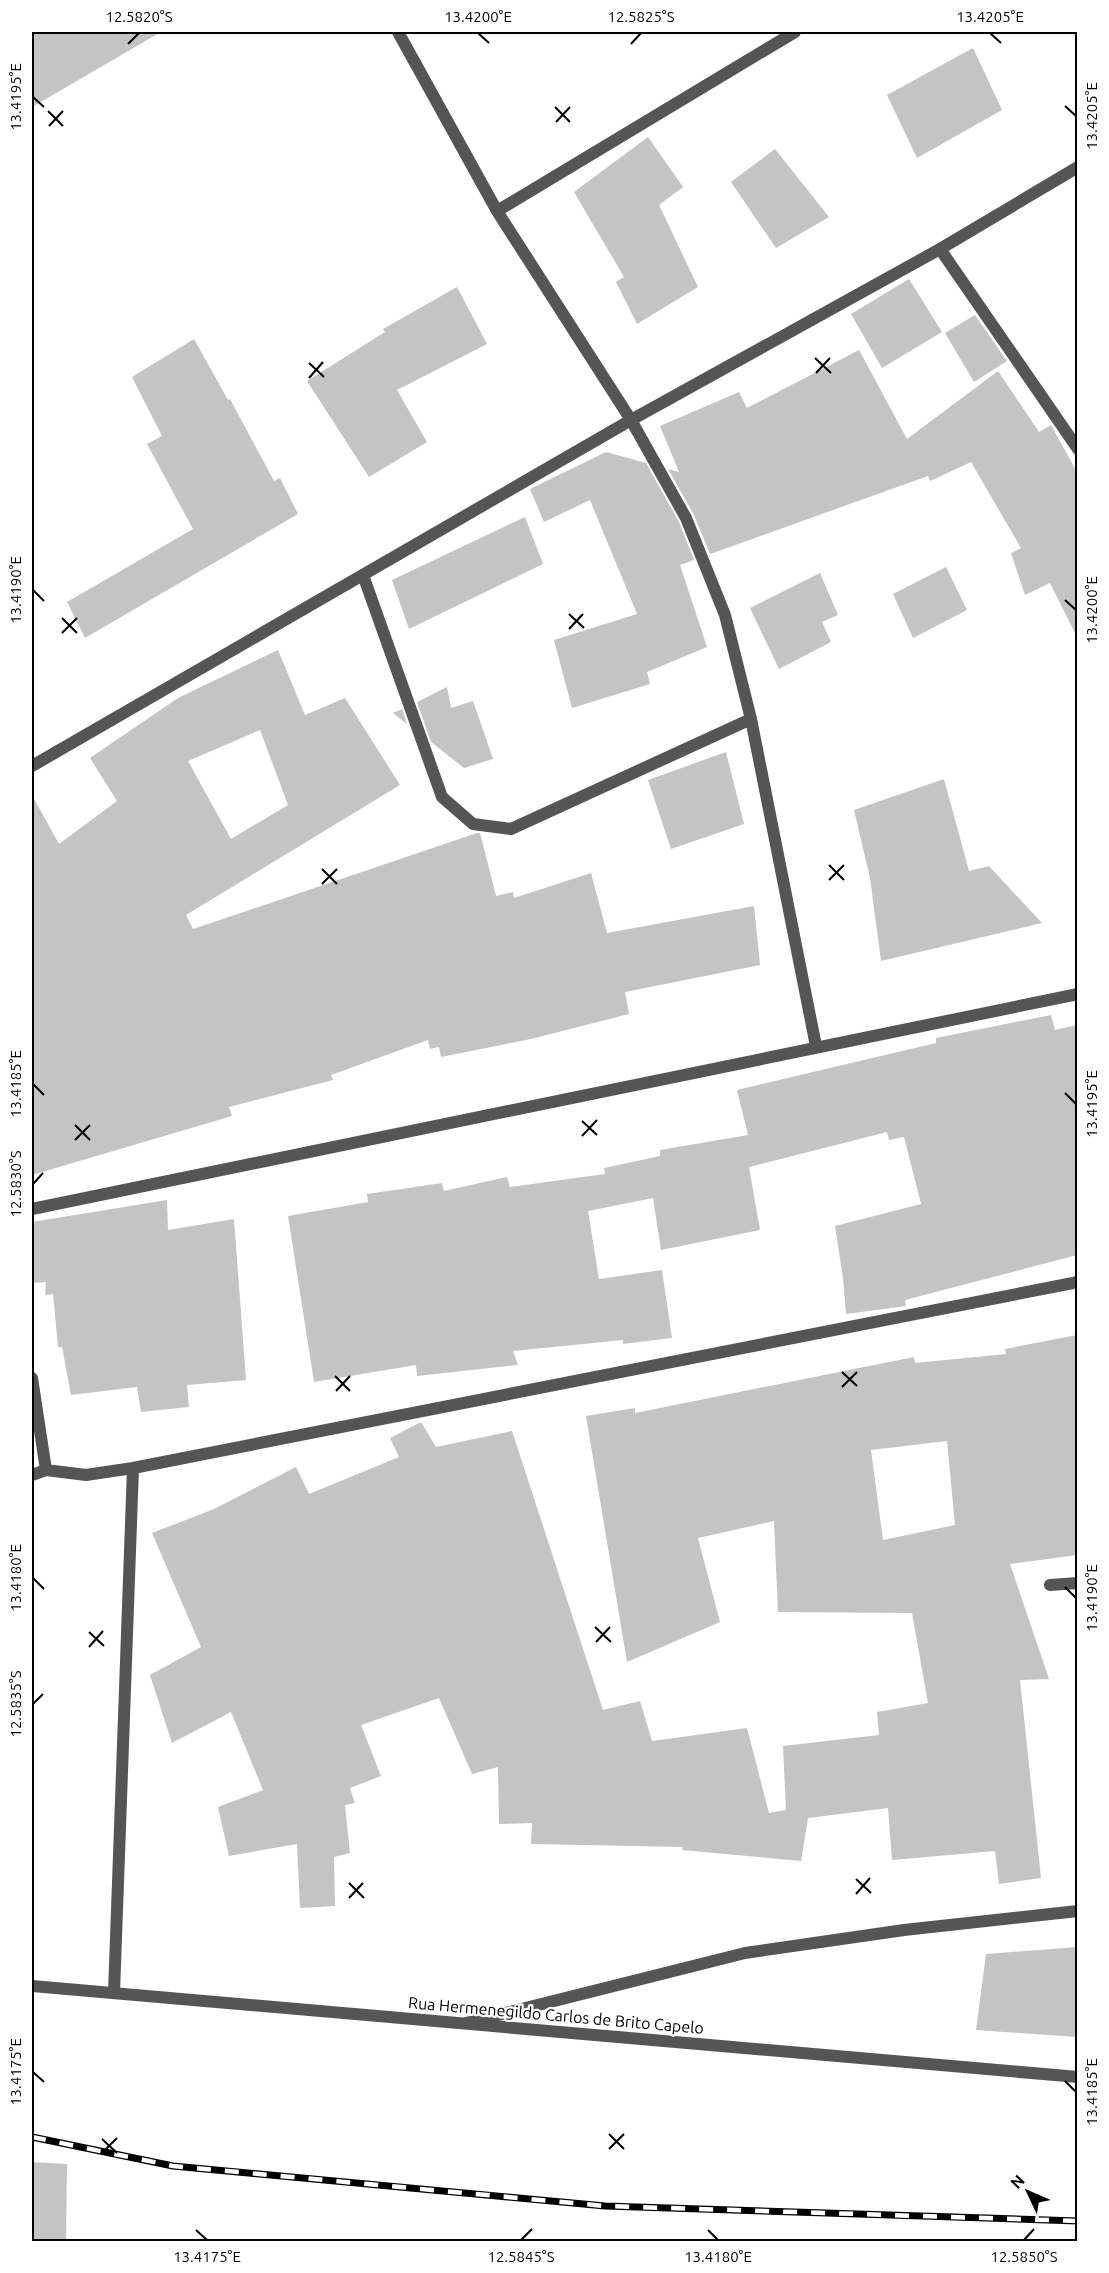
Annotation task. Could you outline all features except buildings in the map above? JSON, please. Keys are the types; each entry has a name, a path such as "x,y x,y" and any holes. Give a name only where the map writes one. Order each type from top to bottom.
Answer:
{"street":[{"path":"398,32 497,211 631,420 690,529 725,615 751,719 816,1046"},
{"path":"497,211 795,32"},
{"path":"32,766 631,420 940,249 1077,167"},
{"path":"940,249 1077,449"},
{"path":"363,575 442,797 473,824 511,829 751,719"},
{"path":"32,1209 1077,994"},
{"path":"32,1475 46,1470 86,1475 133,1468 1077,1282"},
{"path":"32,1378 46,1470"},
{"path":"114,1993 133,1468"},
{"path":"1050,1585 1077,1583"},
{"path":"464,2024 745,1953 904,1930 1077,1911"},
{"name":"Rua Hermenegildo Carlos de Brito Capelo","path":"32,1986 1077,2077"}],"railway":[{"path":"32,2137 173,2166 605,2206 1078,2221"}]}
